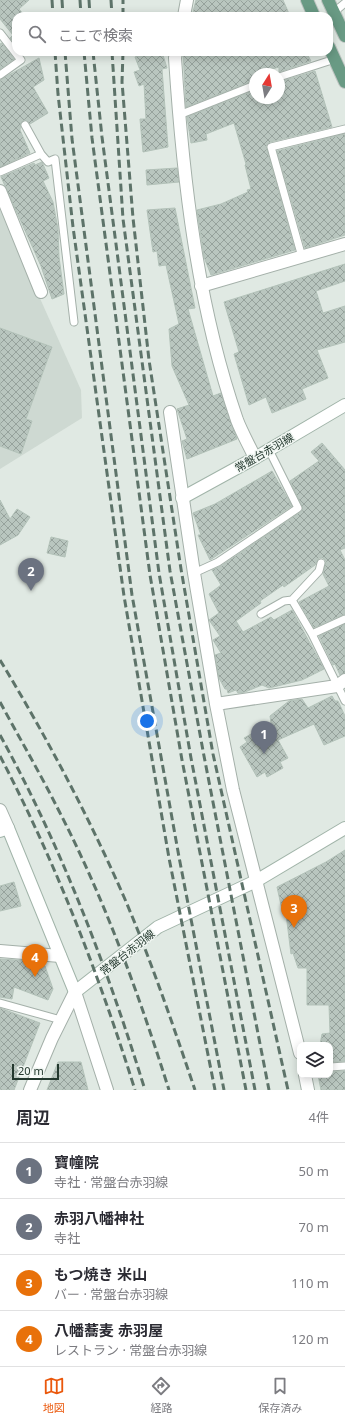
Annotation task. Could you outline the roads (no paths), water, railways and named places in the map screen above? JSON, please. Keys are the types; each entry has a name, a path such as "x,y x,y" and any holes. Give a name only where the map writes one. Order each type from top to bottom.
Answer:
{"main road":[{"path":"307,0 312,12"},
{"path":"328,0 333,12"},
{"path":"333,13 345,36"},
{"path":"333,55 345,82"}],"street":[{"path":"185,12 187,0"},
{"path":"175,56 179,115 201,286 221,364 238,421 255,458"},
{"path":"0,191 41,292"},
{"path":"201,286 345,244"},
{"name":"常盤台赤羽線","path":"182,498 255,458 345,405"},
{"path":"170,412 194,573 216,704 233,790 297,1042"},
{"path":"216,704 341,683"},
{"path":"0,810 4,830 75,992 107,1090"},
{"name":"常盤台赤羽線","path":"75,992 158,927 256,881 345,828"},
{"path":"0,951 60,956"},
{"path":"30,1090 75,992"},
{"path":"306,1078 308,1090"}],"lane":[{"path":"333,13 345,3"},
{"path":"0,33 12,48"},
{"path":"0,75 21,60 18,56"},
{"path":"285,75 335,59"},
{"path":"179,115 249,87"},
{"path":"25,125 41,154 48,162 55,159 74,322"},
{"path":"302,257 271,147 345,129"},
{"path":"0,172 41,154"},
{"path":"194,573 218,562 298,508 269,450"},
{"path":"261,614 284,601 292,600 319,571 321,563"},
{"path":"292,600 341,683 345,701"},
{"path":"312,634 345,619"},
{"path":"0,1003 61,1020"},
{"path":"333,1067 345,1066"}],"railway":[{"path":"52,0 53,12"},
{"path":"62,0 63,12"},
{"path":"80,0 81,12"},
{"path":"89,0 90,12"},
{"path":"111,0 112,12"},
{"path":"123,0 123,12"},
{"path":"55,56 58,94 73,227 124,596 169,858 215,1090"},
{"path":"65,56 72,139 132,595 179,857 224,1090"},
{"path":"84,56 92,138 150,575 182,760 246,1090"},
{"path":"93,56 102,137 159,573 191,758 255,1090"},
{"path":"112,56 123,219 170,571 204,756 269,1090"},
{"path":"123,56 122,82 133,218 149,360 181,569 213,754 288,1090"},
{"path":"0,660 66,776 110,866 153,969 195,1090"},
{"path":"0,702 52,797 76,845 106,913 146,1019 169,1090"},
{"path":"0,735 43,821 82,909 99,953 145,1090"},
{"path":"0,756 40,837 75,920 107,1004 135,1090"}],"place":[{"name":"赤羽八幡神社","path":"31,591"},
{"name":"寶幢院","path":"264,754"},
{"name":"もつ焼き 米山","path":"294,928"},
{"name":"八幡蕎麦 赤羽屋","path":"35,977"}]}
